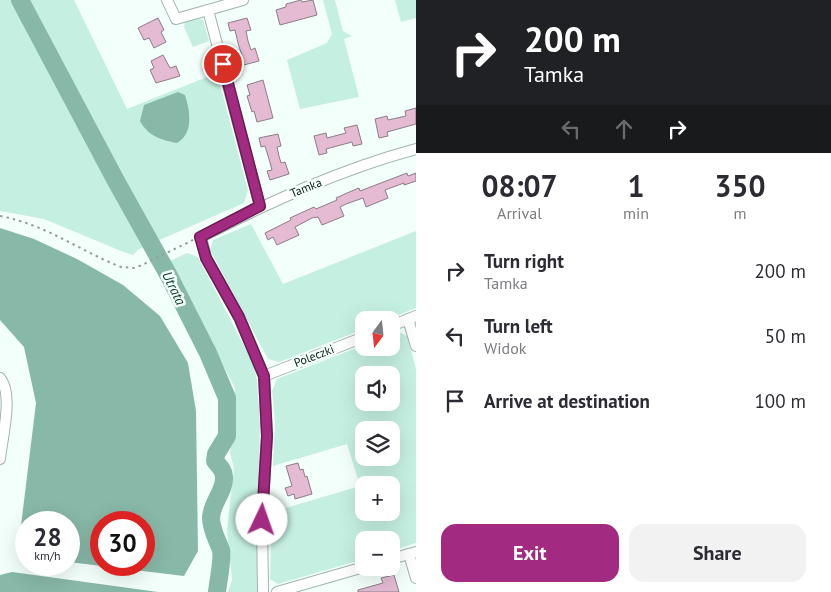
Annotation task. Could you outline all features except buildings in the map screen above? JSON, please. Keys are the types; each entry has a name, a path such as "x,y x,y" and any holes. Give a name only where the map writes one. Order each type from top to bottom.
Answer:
{"street":[{"path":"167,0 176,19 243,0"},
{"path":"208,10 260,206"},
{"name":"Tamka","path":"200,237 260,206 377,160 416,149"},
{"path":"200,237 206,258 239,317 264,376 267,436 262,520 263,592"},
{"path":"400,323 412,318 416,346"},
{"name":"Poleczki","path":"264,376 355,340"},
{"path":"0,378 4,383 7,396 0,459"},
{"path":"400,557 413,553 416,578"},
{"path":"277,592 355,570"}],"path":[{"path":"0,216 23,221 44,229 121,267 134,268 200,237"}],"shaded area":[{"path":"0,0 74,0 127,109 217,73 248,190 244,203 139,249 133,255 44,219 0,211"},
{"path":"323,0 335,0 343,31 352,36 344,39 359,97 300,109 287,60 327,43 332,34"},
{"path":"395,0 416,0 416,18 401,22"},
{"path":"197,18 203,20 209,41 193,47 184,27 185,22"},
{"path":"178,92 185,95 189,121 186,134 177,143 151,134 140,121 144,105"},
{"path":"251,224 283,284 416,231 416,308 400,314 400,311 355,311 355,332 279,362 268,359 210,250 213,240"},
{"path":"0,228 34,239 77,259 123,285 160,316 188,363 196,411 198,551 184,576 155,572 155,511 90,511 90,565 80,563 80,511 23,511 36,403 24,347 0,320"},
{"path":"187,253 198,257 254,365 260,423 257,592 228,592 232,580 227,530 234,468 230,453 235,388 168,262"},
{"path":"400,332 407,336 416,369 416,543 400,548 400,531 355,531 355,562 278,584 270,579 272,512 355,487 355,521 400,521 400,476 357,476 347,444 273,466 275,421 272,391 277,379 355,349 355,356 400,356"},
{"path":"12,572 15,572 15,576 41,576 158,592 0,592 0,575"}],"waterway":[{"name":"Utrata","path":"20,0 116,181 169,276 208,353 227,398 227,436 216,454 215,461 223,472 224,482 211,517 213,530 221,550 217,592"}],"route":[{"path":"223,64 260,206 200,237 206,258 239,317 264,376 267,436 262,520"}]}
